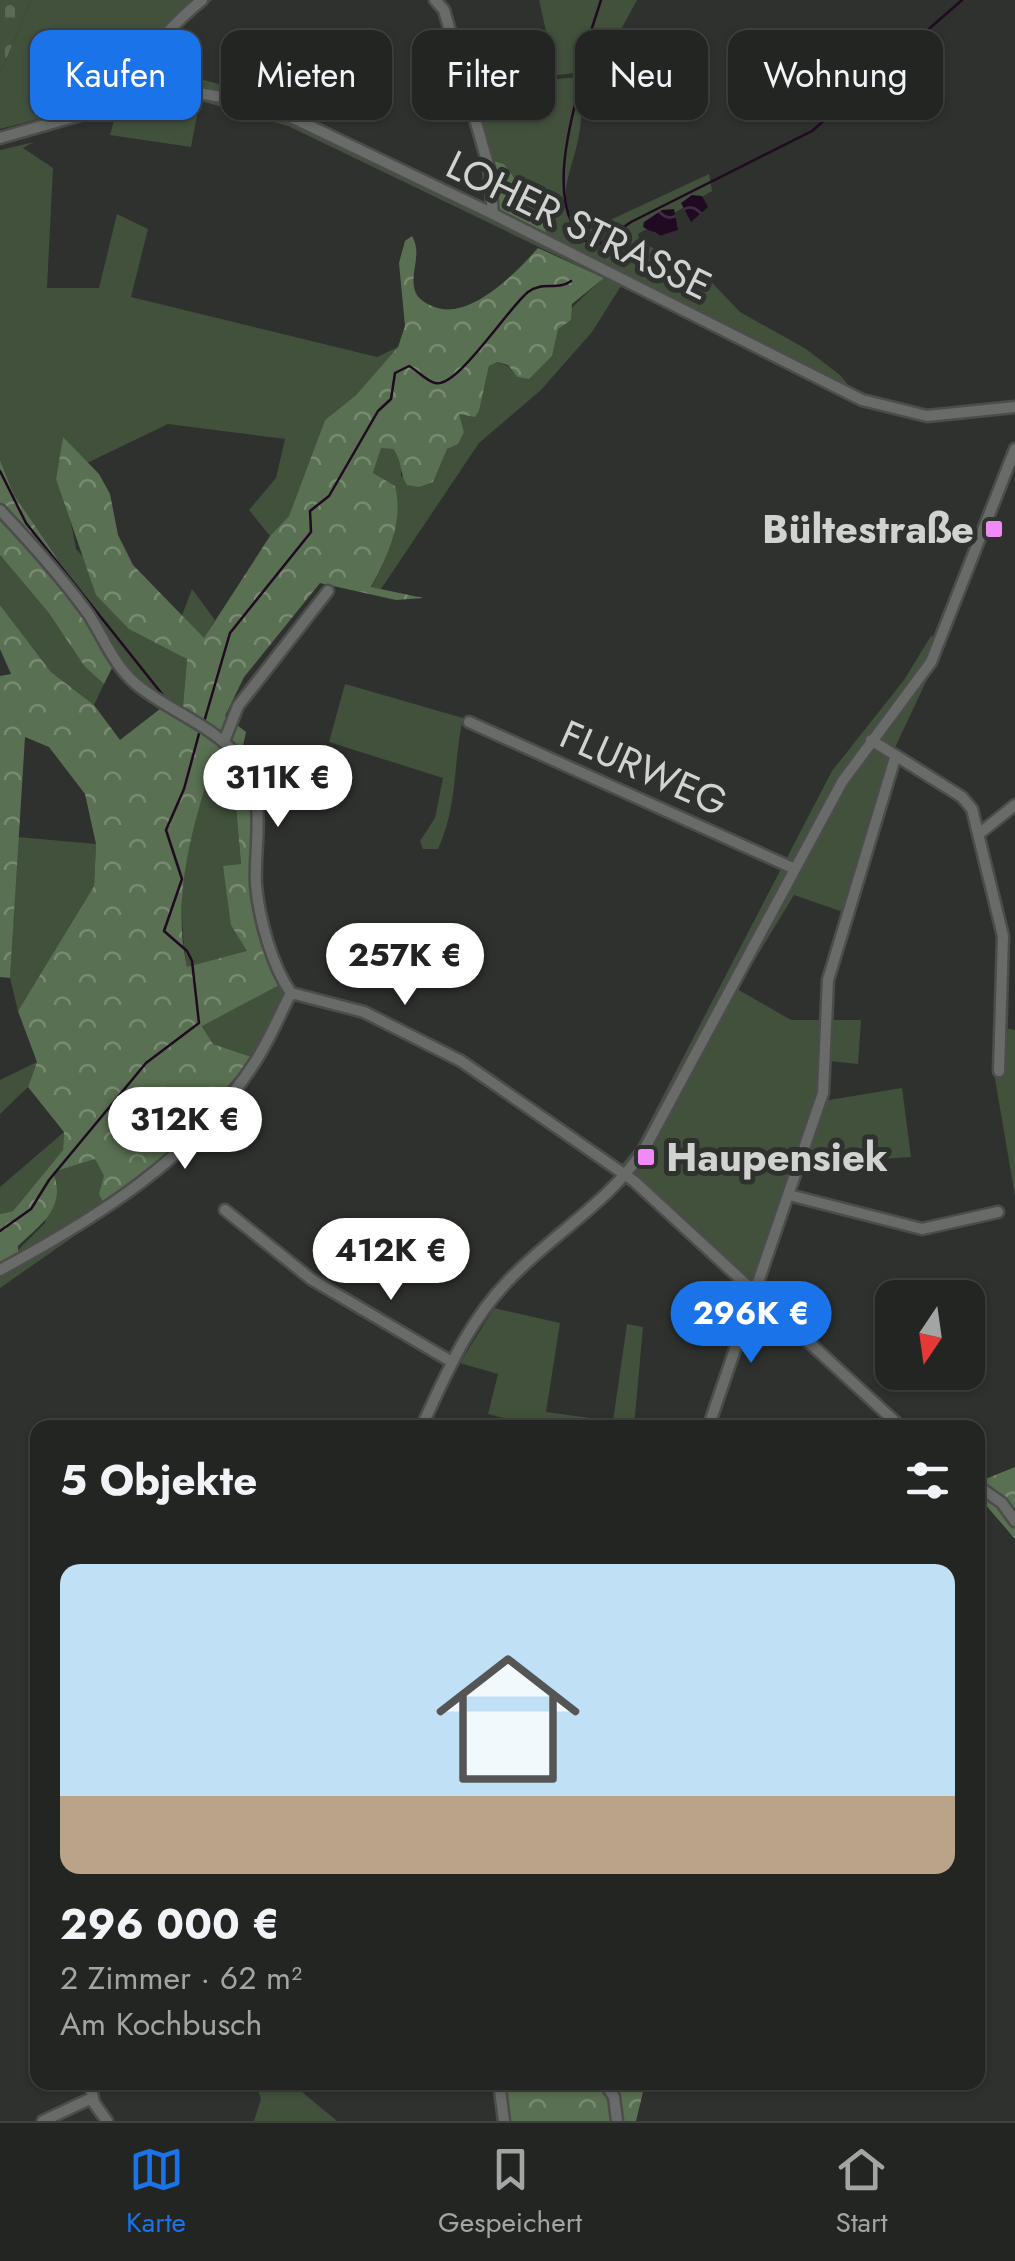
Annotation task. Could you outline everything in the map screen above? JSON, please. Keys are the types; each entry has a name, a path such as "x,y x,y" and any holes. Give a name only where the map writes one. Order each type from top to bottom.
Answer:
{"street":[{"path":"167,30 202,0"},
{"path":"435,0 444,10 490,168 493,214"},
{"name":"LOHER STRASSE","path":"201,94 244,101 289,116 862,400 927,416 1015,407"},
{"name":"LOHER STRASSE","path":"0,138 63,120"},
{"path":"425,1420 481,1312 510,1278 624,1174 646,1146 842,782 931,662 1015,449"},
{"path":"0,510 58,572 92,620 114,662 136,684 202,728 226,739 250,775 259,835 256,886 279,976 291,994 364,1012 446,1052 624,1174 893,1420"},
{"path":"226,739 238,706 328,591"},
{"name":"FLURWEG","path":"469,722 795,869"},
{"path":"871,740 962,797 972,809 1003,936 999,1071"},
{"path":"711,1420 826,1079 828,980 895,758"},
{"path":"980,832 1015,805"},
{"path":"0,1270 114,1204 200,1133 254,1064 291,994"},
{"path":"789,1195 922,1229 998,1212"},
{"path":"224,1210 311,1279 452,1362"},
{"path":"985,1491 1015,1521"},
{"path":"91,2090 107,2121"},
{"path":"501,2090 504,2121"},
{"path":"609,2090 617,2121"},
{"path":"43,2121 92,2098"}],"green space":[{"path":"0,0 31,0 0,74"},
{"path":"31,0 212,0 177,30 30,30 30,120 34,120 0,129 0,74"},
{"path":"539,0 637,0 621,30 575,30 575,73 555,75 555,30 546,30"},
{"path":"575,77 575,120 581,120 565,195 570,221 578,235 709,174 712,191 638,234 640,242 699,269 740,312 806,349 840,375 863,403 621,286 592,332 541,390 479,443 381,589 371,588 388,551 397,513 394,486 373,473 381,447 393,449 401,460 401,477 452,446 464,432 458,413 479,411 489,366 496,362 508,366 517,377 529,378 552,356 562,321 603,278 288,126 267,120 309,120 543,235 547,223 504,164 494,161 481,120 555,120 555,79"},
{"path":"201,79 221,85 221,107 201,101"},
{"path":"114,120 196,120 191,147 110,135"},
{"path":"34,142 23,148 53,168 47,288 99,288 117,214 148,229 131,297 377,357 398,347 356,395 325,420 289,516 270,536 249,510 276,478 285,439 168,424 87,463 63,438 56,479 68,507 76,549 163,644 187,659 182,718 160,709 135,685 14,495 0,460 0,150"},
{"path":"494,161 504,164 548,224 544,235 496,211"},
{"path":"412,236 415,243 416,294 432,306 446,309 461,308 490,293 538,248 604,278 572,304 571,320 558,329 552,356 529,379 517,377 508,365 497,362 489,366 479,411 475,417 459,414 464,432 458,444 447,449 433,482 419,487 407,485 393,449 381,448 373,473 395,486 397,513 388,551 371,587 423,598 396,600 320,583 244,677 225,716 246,732 242,751 257,790 257,891 285,982 202,1026 213,1044 252,1057 171,1156 104,1204 99,1194 104,1176 95,1159 53,1172 57,1196 54,1205 18,1246 18,1257 0,1268 0,1214 13,1211 63,1150 64,1132 28,1087 37,1062 18,1011 94,886 96,844 85,794 49,747 25,737 10,978 0,977 0,676 11,674 0,649 0,605 51,672 94,705 120,740 160,709 182,718 187,659 129,629 96,595 56,479 63,437 99,474 110,494 118,535 133,565 204,638 270,536 289,516 325,420 356,395 398,347 405,326 399,263 405,241","holes":["215,756 235,796 241,864 223,866 231,925 247,951 187,967 183,887 192,834"]},
{"path":"0,460 14,495 54,554 114,664 104,684 85,667 48,612 0,555"},
{"path":"0,555 48,612 85,667 104,684 94,705 51,672 0,605"},
{"path":"192,589 215,620 204,639 181,618"},
{"path":"931,636 946,639 892,754 846,913 794,895 737,989 791,1020 861,1020 858,1064 829,1061 823,1101 902,1088 911,1157 851,1161 804,1149 756,1286 614,1174 637,1146 832,771 904,680"},
{"path":"345,684 463,718 452,801 438,849 423,849 420,841 435,818 443,778 329,742"},
{"path":"215,755 235,796 241,865 223,867 247,952 187,968 182,913 185,857"},
{"path":"18,837 96,844 94,886 18,1011 10,978"},
{"path":"285,982 293,987 252,1057 213,1044 202,1025"},
{"path":"995,1026 1015,1030 1015,1196 993,1067"},
{"path":"37,1062 28,1087 0,1114 0,1080"},
{"path":"64,1132 63,1150 13,1211 0,1214 0,1187"},
{"path":"95,1159 104,1176 104,1204 113,1209 0,1288 0,1268 45,1223 53,1171"},
{"path":"494,1308 560,1323 546,1412 606,1420 511,1420 488,1414 498,1374 460,1363"},
{"path":"627,1324 643,1327 635,1420 613,1420"},
{"path":"1015,1467 1015,1539 985,1504 985,1479"},
{"path":"258,2090 299,2090 337,2121 254,2121 261,2099"},
{"path":"498,2090 643,2092 636,2121 502,2121"}],"water":[{"path":"692,195 702,196 708,207 691,222 681,203"},
{"path":"674,209 678,230 659,236 643,227 644,222 662,210"}],"waterway":[{"path":"591,30 601,0"},
{"path":"575,106 565,153 565,198 579,235 595,247 631,222 812,131 962,0"},
{"path":"204,722 230,633 311,532 310,511 329,496 378,411 391,399 395,373 409,366 432,382 444,381 469,361 528,292 571,281"},
{"path":"0,471 26,523 166,699"},
{"path":"0,1231 31,1209 49,1180 146,1063 199,1023 192,961 187,951 164,931 182,879 166,830 184,789 200,730"}],"place":[{"name":"Bültestraße","path":"994,529"},
{"name":"Haupensiek","path":"646,1157"}]}
